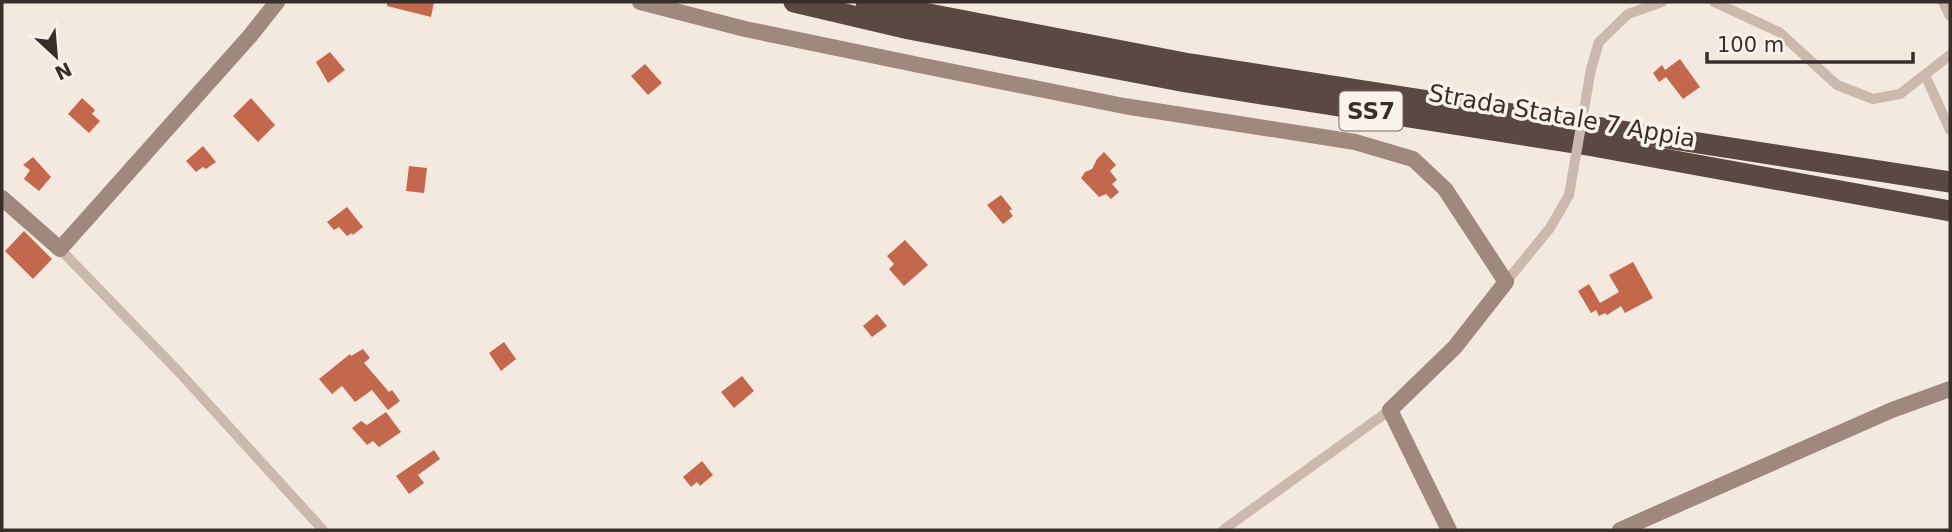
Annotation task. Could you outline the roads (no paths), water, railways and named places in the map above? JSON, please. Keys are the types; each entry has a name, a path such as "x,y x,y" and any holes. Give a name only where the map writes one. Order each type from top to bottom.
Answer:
{"highway":[{"name":"Strada Statale 7 Appia","path":"794,2 909,29 1186,82 1593,146 1950,211"},
{"name":"Strada Statale 7 Appia","path":"866,2 1190,64 1950,182"}],"street":[{"path":"60,249 250,36 277,2"},
{"path":"640,2 745,29 919,65 1124,106 1355,142 1413,159 1445,189 1506,282"},
{"path":"1223,530 1391,410 1455,347 1550,228 1569,195 1591,69 1599,42 1628,14 1662,2"},
{"path":"1714,2 1780,32 1837,85 1873,99 1899,94 1950,55"},
{"path":"1943,2 1950,16"},
{"path":"1925,75 1950,130"},
{"path":"2,198 60,249 179,372 323,530"},
{"path":"1620,530 1879,415 1950,388"},
{"path":"1391,410 1449,530"}]}
